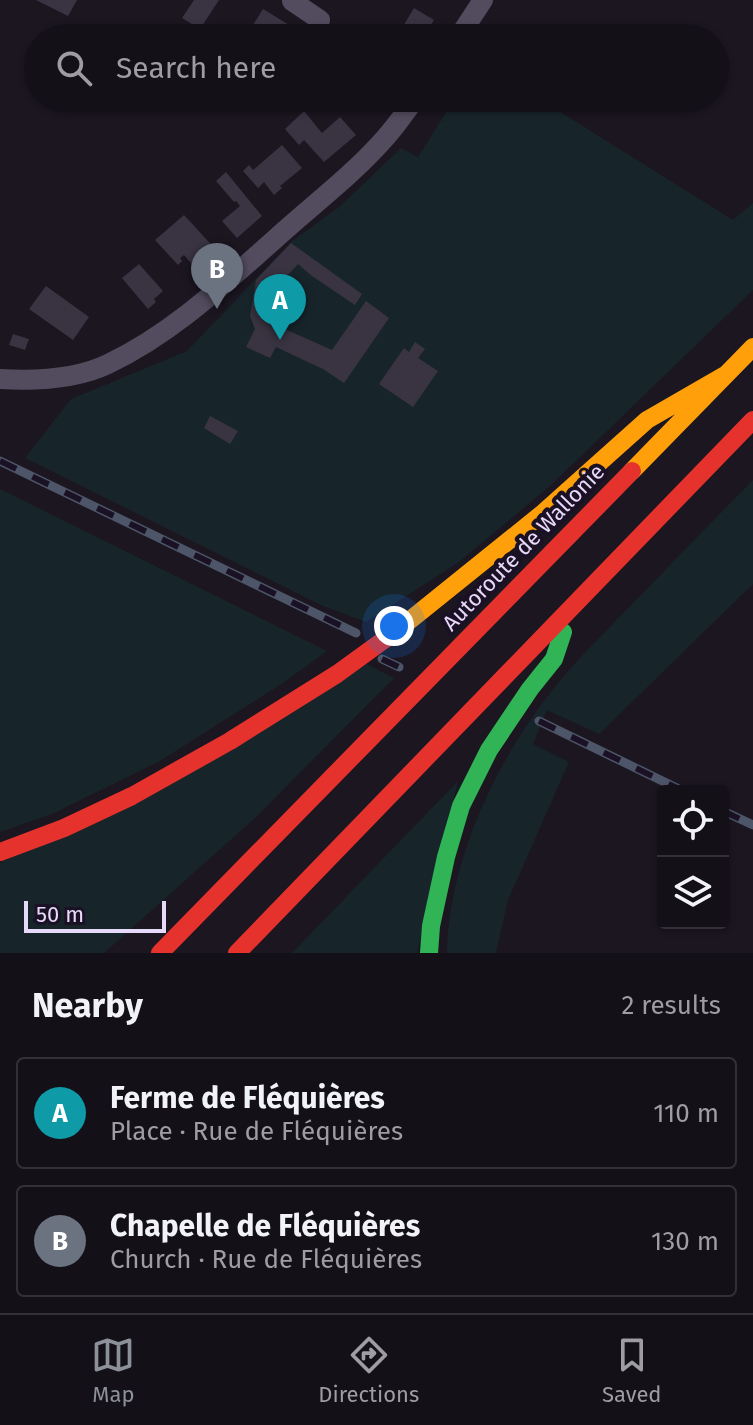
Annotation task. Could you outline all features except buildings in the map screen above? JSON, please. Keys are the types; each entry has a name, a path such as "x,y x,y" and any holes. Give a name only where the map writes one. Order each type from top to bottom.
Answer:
{"highway":[{"name":"Autoroute de Wallonie","path":"160,953 753,347"},
{"path":"0,852 64,828 132,796 230,741 337,674 471,572 543,513 647,420 725,375"},
{"path":"237,953 753,420"},
{"path":"429,953 431,926 446,857 461,806 489,750 554,659 572,606"}],"street":[{"path":"292,0 320,20"},
{"path":"467,24 483,0"},
{"path":"0,379 52,379 81,373 104,366 166,331 362,162 405,112"}],"shaded area":[{"path":"446,112 560,112 733,220 753,203 753,290 550,486 459,562 366,622 323,606 25,458 71,399 187,351 291,242 339,207 401,148 418,157"},
{"path":"753,480 753,584 599,734 547,710 533,744 569,762 508,900 496,953 447,953 450,915 470,838 485,800 524,729 580,658"},
{"path":"0,489 327,651 283,683 160,761 52,814 0,832"},
{"path":"367,664 394,678 255,818 104,953 0,953 0,863"},
{"path":"458,781 417,953 292,953"}],"railway":[{"path":"0,461 356,633"},
{"path":"382,659 399,667"},
{"path":"539,721 671,785"},
{"path":"729,814 753,825"}],"traffic: fast":[{"path":"429,953 431,926 446,857 461,806 489,750 554,659 563,632"}],"traffic: slow":[{"path":"632,471 753,347"},
{"path":"399,629 543,513 647,420 725,375"}],"traffic: jam":[{"path":"237,953 753,420"},
{"path":"160,953 632,471"},
{"path":"0,852 64,828 132,796 230,741 337,674 399,629"}],"place":[{"name":"Chapelle de Fléquières","path":"217,309"},
{"name":"Ferme de Fléquières","path":"280,340"}]}
